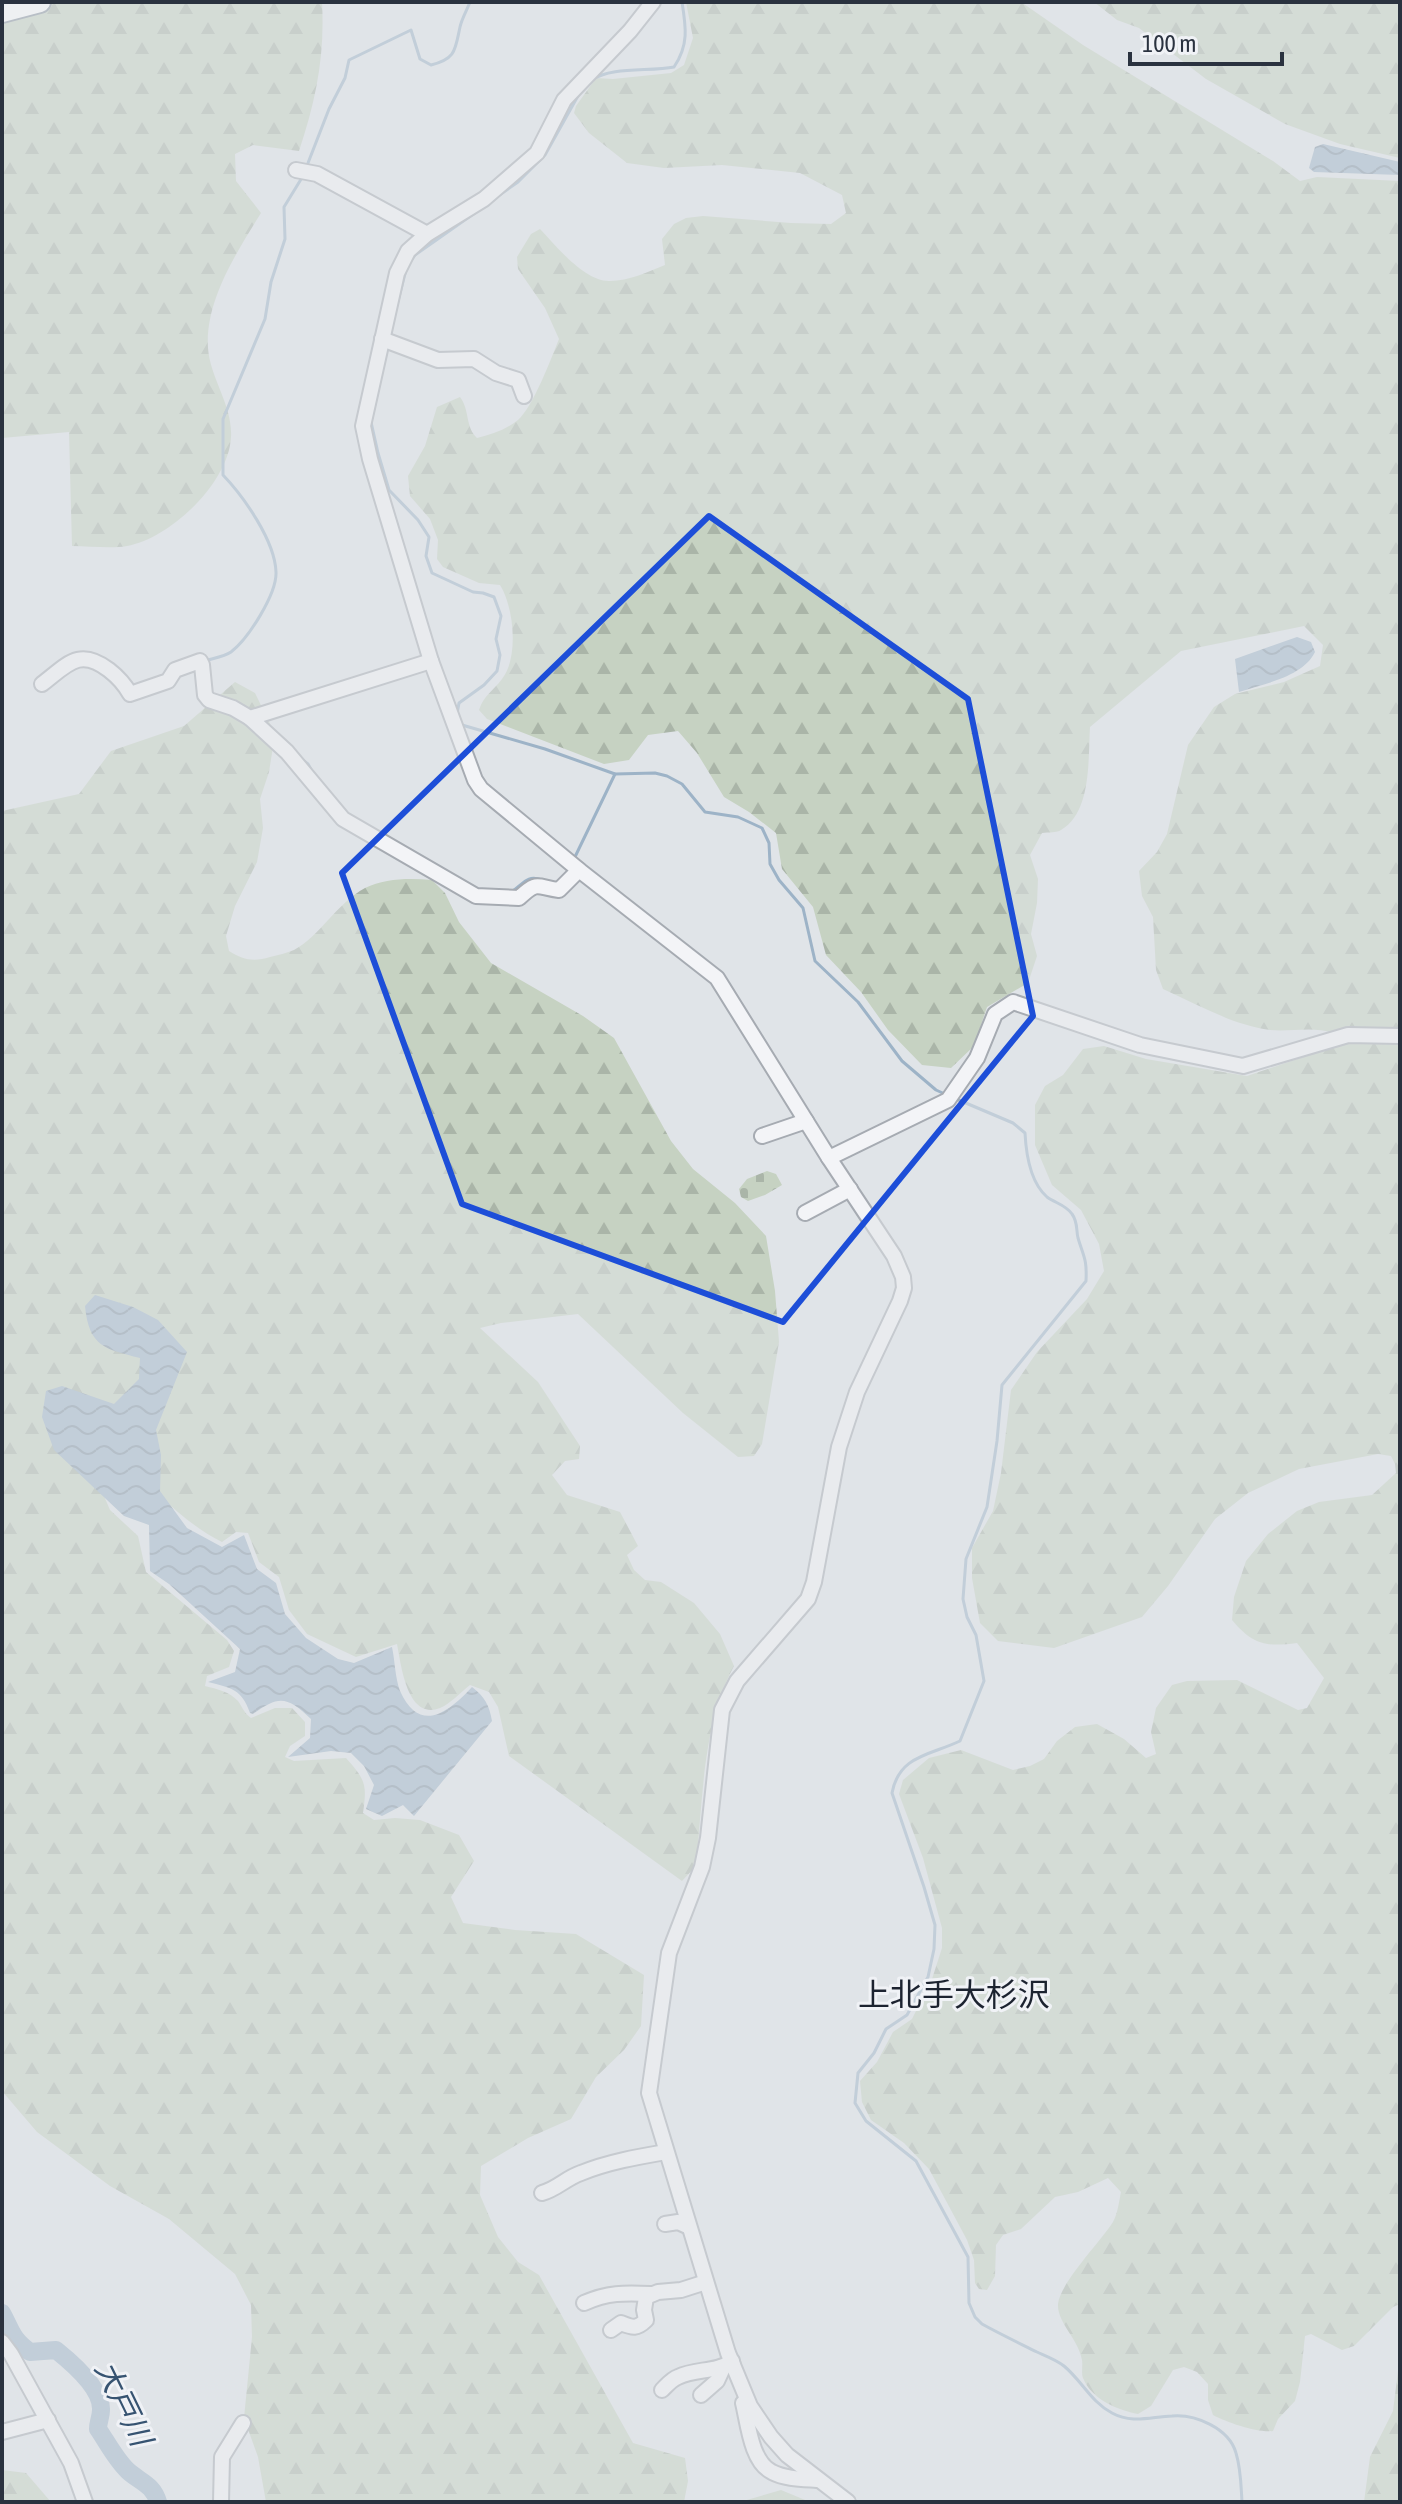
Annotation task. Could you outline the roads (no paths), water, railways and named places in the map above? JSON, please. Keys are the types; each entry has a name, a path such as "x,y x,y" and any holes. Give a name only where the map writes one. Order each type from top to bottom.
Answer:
{"highway":[{"path":"2,12 40,2"}],"street":[{"path":"653,2 630,31 564,100 537,153 484,199 427,234 408,251 397,273 386,341 363,426 370,459 431,661 475,780 481,789 579,870 717,978 894,1256 903,1277 904,1288 852,1405 839,1447 814,1582 808,1599 737,1681 722,1710 708,1838 702,1867 669,1953 649,2093 706,2282 727,2364 762,2465 774,2473 818,2481"},
{"path":"296,170 317,174 427,234"},
{"path":"386,341 438,360 474,359 496,373 518,380 524,396"},
{"path":"42,684 72,661 84,657 97,661 117,676 130,694 168,681 175,670 200,661 205,695 209,700 250,718 287,752 343,819 476,896 519,898 531,886 538,885 559,890 579,870"},
{"path":"250,718 431,661"},
{"path":"829,1158 952,1096 977,1058 995,1014 1013,1002 1140,1045 1243,1066 1348,1035 1400,1036"},
{"path":"762,1136 806,1121"},
{"path":"805,1213 850,1189"},
{"path":"542,2193 554,2190 564,2180 580,2173 623,2160 666,2152"},
{"path":"665,2224 678,2222 689,2227"},
{"path":"584,2303 623,2292 652,2294 706,2282"},
{"path":"611,2330 621,2323 639,2327 646,2320 646,2297 652,2294"},
{"path":"2,2342 71,2463 85,2502"},
{"path":"662,2390 676,2377 727,2364"},
{"path":"701,2395 717,2381 727,2364"},
{"path":"727,2364 771,2437 787,2455 848,2502"},
{"path":"2,2432 48,2420"},
{"path":"221,2502 222,2457 243,2423"}],"water":[{"path":"1323,144 1400,162 1400,175 1314,172 1309,168 1315,147"},
{"path":"1297,637 1311,642 1315,652 1309,661 1292,674 1239,692 1235,659"},
{"path":"95,1295 133,1307 158,1320 187,1352 156,1430 161,1455 160,1491 187,1528 222,1547 244,1535 257,1569 276,1583 285,1614 306,1638 338,1659 354,1663 392,1647 400,1691 416,1712 426,1716 444,1711 472,1687 486,1702 492,1721 414,1816 403,1805 382,1816 366,1809 374,1785 364,1766 351,1753 331,1751 288,1757 310,1738 311,1719 289,1702 276,1701 253,1714 235,1691 208,1682 235,1672 240,1649 169,1584 150,1571 149,1525 124,1516 54,1450 42,1417 46,1391 62,1386 114,1404 139,1379 140,1358 108,1348 90,1330 85,1306"}],"waterway":[{"path":"308,163 345,78 349,60 411,30 420,59 431,65 445,60 455,48 470,2"},
{"path":"592,80 620,71 674,67 684,43 682,2"},
{"path":"498,196 518,182 545,155 579,94"},
{"path":"208,663 208,660 231,652 245,637 267,604 275,581 274,560 264,533 249,507 223,475 223,419 265,319 271,282 285,239 284,207 303,176"},
{"path":"409,263 415,255 479,210"},
{"path":"397,305 406,270"},
{"path":"383,367 371,422 389,490 418,520 429,537 426,556 432,573 473,592 494,597 501,616 496,639 500,655 497,671 459,703 457,714"},
{"path":"460,721 462,725 545,749 615,774 655,773 667,776 682,784 705,812 738,817 762,828 769,843 770,864 779,880 803,908 815,961 858,1002 902,1061 936,1090 947,1095"},
{"path":"300,758 313,773"},
{"path":"573,861 615,774"},
{"path":"511,892 528,879 542,880"},
{"path":"954,1098 1013,1123 1025,1133 1028,1158 1041,1191 1070,1211 1075,1220 1086,1281 1002,1385 987,1507 966,1559 963,1599 976,1635 984,1681 960,1741 909,1764 896,1780 892,1793 935,1925 934,1949 928,1977 907,2015 886,2029 874,2053 858,2073 855,2103 866,2121 916,2161 968,2257 969,2303 975,2317 989,2328 1061,2364 1098,2403 1112,2413 1134,2419 1191,2417 1219,2430 1236,2453 1242,2502"},
{"name":"大戸川","path":"2,2313 15,2338 30,2352 56,2350 84,2376 100,2402 98,2429 120,2462 149,2487 158,2502"}],"district":[{"name":"上北手大杉沢","path":"954,1994"}]}
